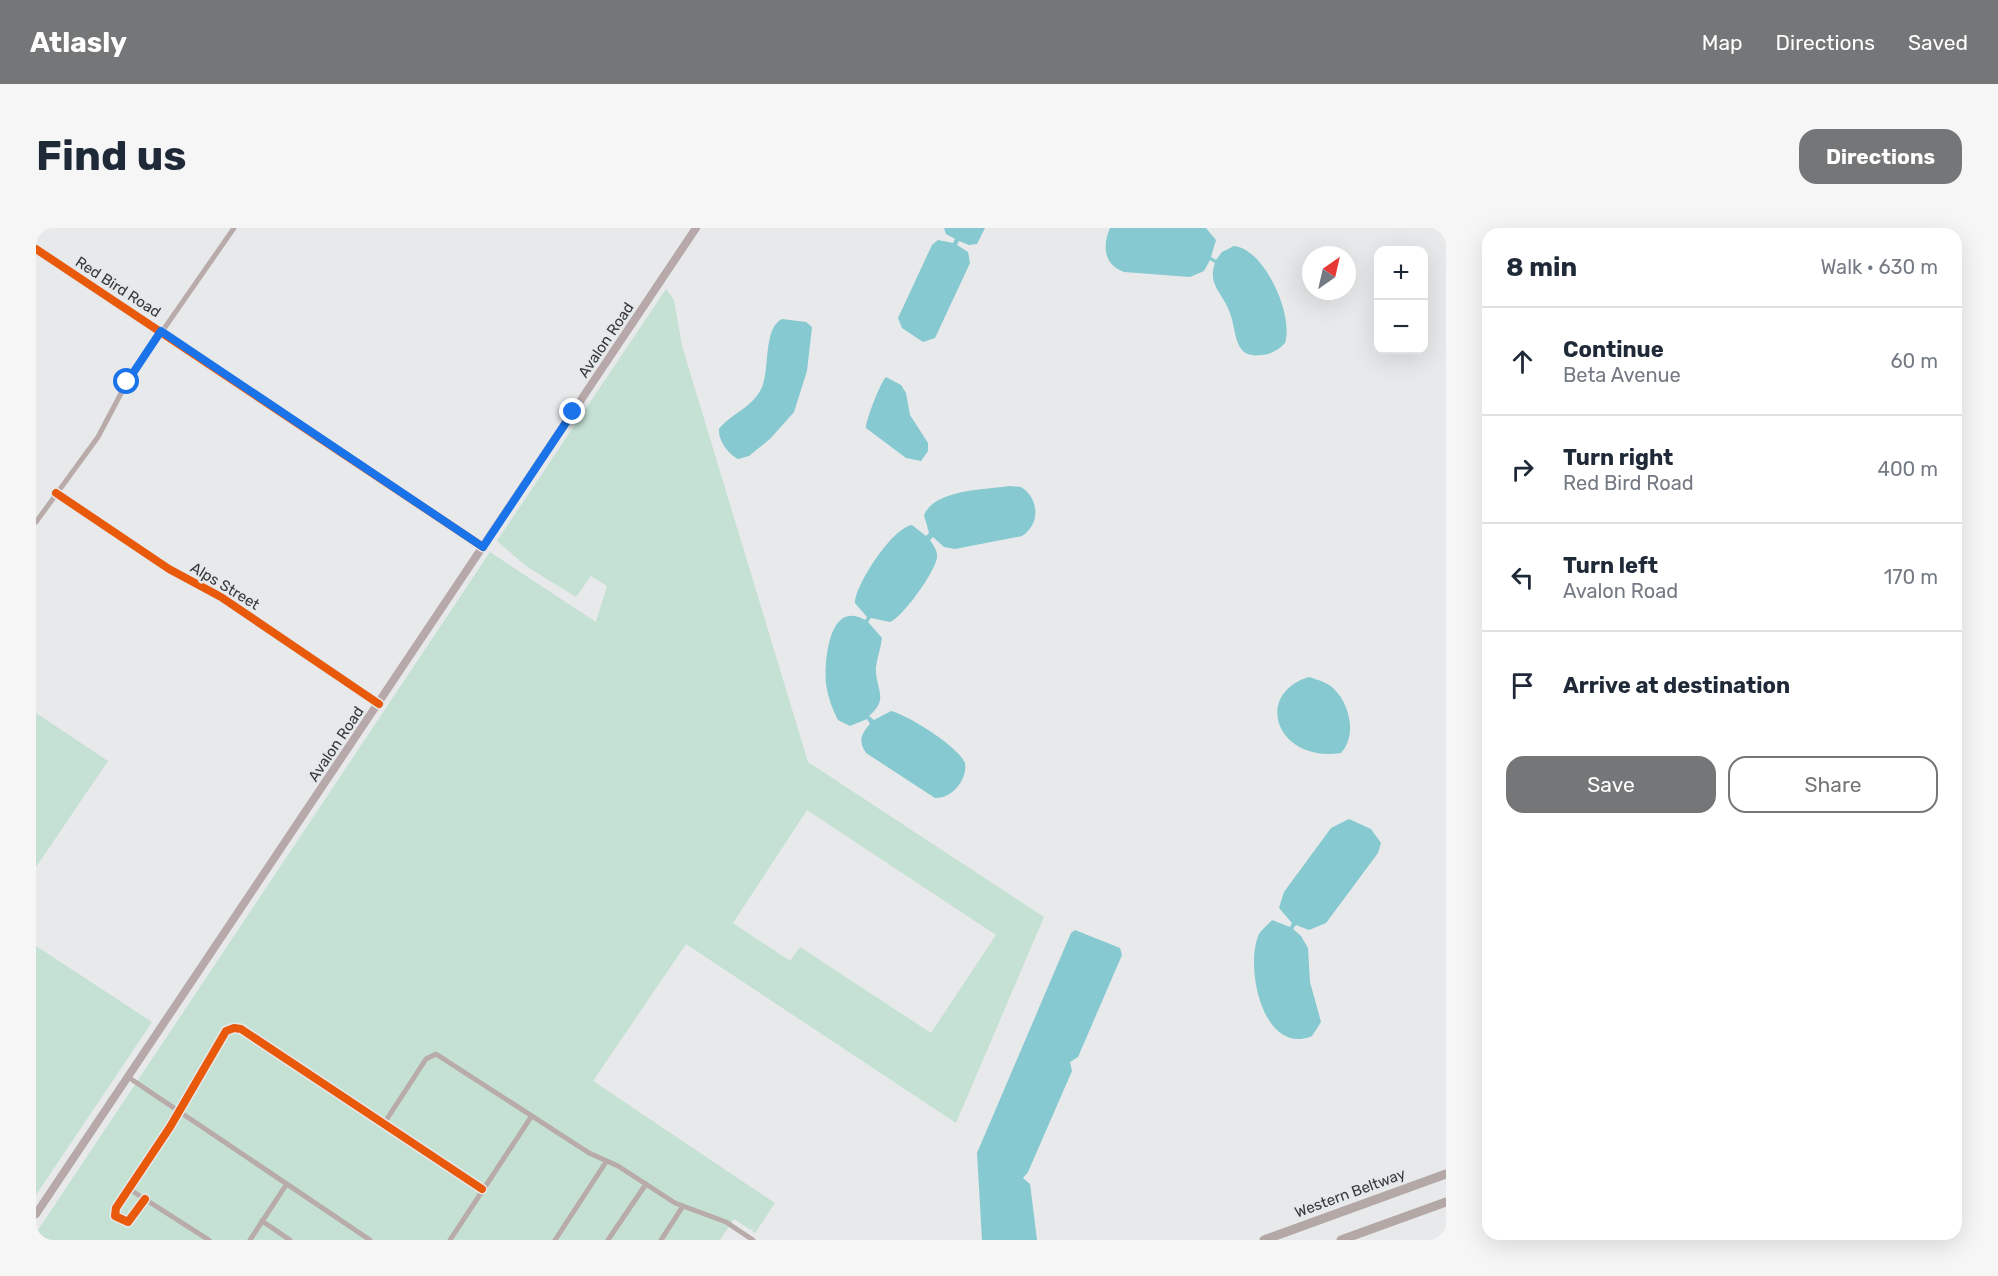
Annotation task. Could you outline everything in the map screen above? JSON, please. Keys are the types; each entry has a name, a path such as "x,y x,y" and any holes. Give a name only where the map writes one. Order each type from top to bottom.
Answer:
{"highway":[{"name":"Western Beltway","path":"1264,1240 1446,1174"},
{"path":"1341,1240 1446,1202"}],"main road":[{"name":"Avalon Road","path":"36,1214 696,228"}],"street":[{"path":"36,522 98,437 127,382 234,228"},
{"name":"Red Bird Road","path":"36,249 483,547"},
{"name":"Alps Street","path":"56,493 169,569 220,597 378,704"},
{"path":"145,1199 128,1222 120,1221 115,1216 116,1208 170,1127 226,1031 234,1028 241,1029 482,1189"},
{"path":"383,1125 426,1059 436,1054 531,1117 606,1162 618,1166 683,1206 726,1222 753,1240"},
{"path":"128,1077 370,1240"},
{"path":"450,1240 531,1117"},
{"path":"555,1240 606,1162"},
{"path":"608,1240 646,1184"},
{"path":"250,1240 286,1185"},
{"path":"129,1188 209,1240"},
{"path":"661,1240 683,1206"},
{"path":"262,1221 290,1240"}],"green space":[{"path":"666,289 674,300 682,346 808,762 1044,917 956,1123 686,944 593,1081 775,1203 755,1233 752,1231 756,1225 751,1230 734,1219 720,1240 36,1240 36,1233 490,552 596,622 607,586 591,576 576,597 526,566 497,541","holes":["807,810 996,935 931,1033 800,947 790,961 733,923"]},
{"path":"36,713 108,761 36,867"},
{"path":"36,946 152,1022 36,1195"}],"water":[{"path":"944,228 985,228 977,244 969,245 959,241 957,245 968,252 970,263 935,338 923,342 902,328 898,318 932,245 938,240 953,243 955,239 946,234"},
{"path":"1110,228 1206,228 1216,240 1211,257 1216,260 1222,252 1234,246 1245,250 1266,271 1281,301 1287,331 1285,343 1268,354 1245,353 1238,342 1227,306 1214,283 1215,263 1210,260 1204,271 1190,277 1124,272 1117,269 1106,254 1106,241"},
{"path":"782,319 806,322 812,327 807,371 794,412 770,439 749,456 738,459 724,446 719,429 758,394 764,379 769,340 776,324"},
{"path":"886,377 901,385 906,393 910,415 928,443 928,451 921,461 906,458 866,428 874,402"},
{"path":"1009,486 1021,487 1034,504 1035,518 1028,531 1022,536 955,549 944,547 933,537 930,540 937,557 918,593 890,622 871,618 868,622 882,638 876,667 880,699 879,704 869,716 874,720 891,711 899,714 932,732 961,756 965,763 964,775 958,787 947,795 935,798 866,753 861,741 864,731 870,724 867,719 850,726 838,720 830,703 826,684 828,648 836,625 843,618 853,616 865,620 867,617 855,603 857,595 876,558 895,536 904,528 912,525 926,536 929,533 924,515 930,506 950,495"},
{"path":"1309,677 1331,687 1340,695 1344,703 1350,720 1350,729 1346,746 1341,753 1319,753 1301,748 1288,738 1280,725 1277,711 1281,697 1292,686"},
{"path":"1349,819 1371,829 1381,843 1378,853 1326,923 1309,930 1296,925 1293,929 1301,936 1308,948 1310,982 1321,1022 1312,1036 1295,1039 1281,1033 1270,1021 1261,1005 1256,986 1255,948 1259,934 1272,920 1290,927 1292,923 1279,908 1284,892 1331,828"},
{"path":"1075,930 1120,948 1122,955 1078,1057 1070,1062 1072,1071 1028,1172 1023,1178 1030,1184 1037,1240 982,1240 977,1153 1071,933"}],"cycle path":[{"path":"36,249 483,547"},
{"path":"56,493 169,569 221,597 379,704"},
{"path":"145,1199 128,1222 115,1216 116,1208 170,1127 226,1031 234,1028 241,1029 482,1189"}],"route":[{"path":"127,382 161,331 483,547 573,412"}]}
